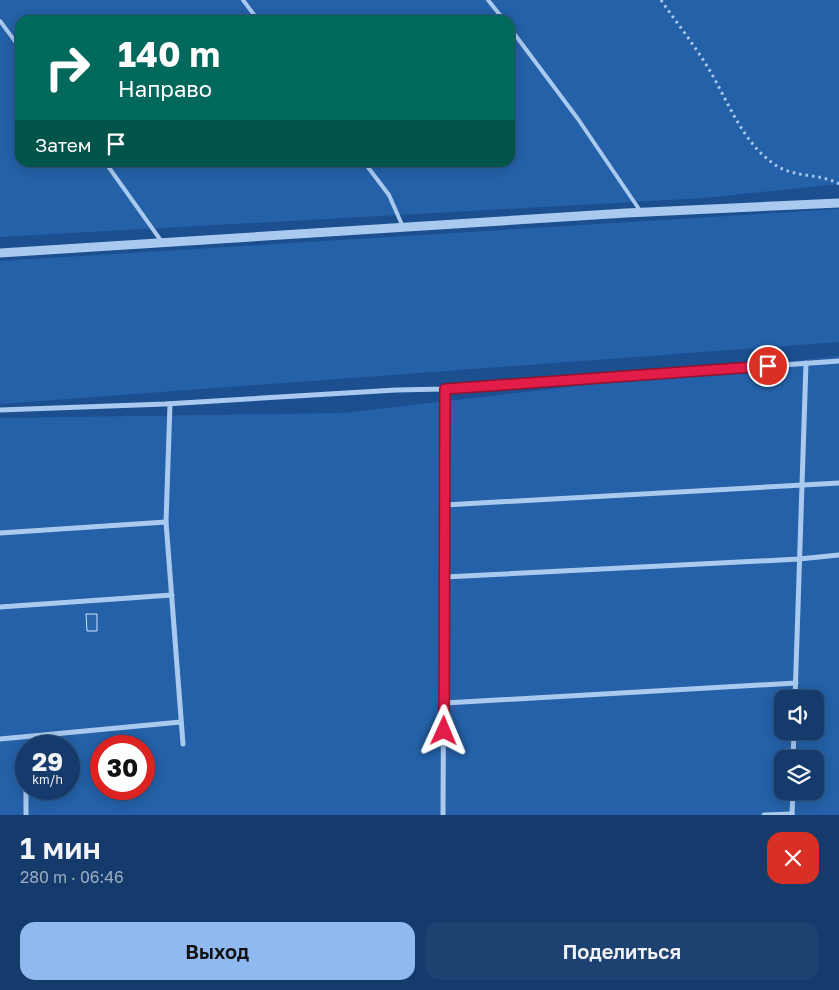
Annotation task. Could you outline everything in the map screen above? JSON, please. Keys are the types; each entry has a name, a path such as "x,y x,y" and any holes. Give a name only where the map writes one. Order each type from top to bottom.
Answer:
{"street":[{"path":"0,253 641,212 839,203"},
{"path":"0,410 170,404 396,390 445,389 839,361"},
{"path":"796,690 806,364"},
{"path":"443,815 445,389"},
{"path":"170,404 166,522 183,744"},
{"path":"445,505 839,483"},
{"path":"0,533 166,522"},
{"path":"445,576 839,556"},
{"path":"0,607 172,595"},
{"path":"445,703 796,683"},
{"path":"60,735 182,722"},
{"path":"0,739 15,738"},
{"path":"26,800 26,815"},
{"path":"764,815 792,814 792,800"}],"lane":[{"path":"243,0 254,15"},
{"path":"488,0 500,15"},
{"path":"0,21 15,41"},
{"path":"515,35 578,119 641,212"},
{"path":"109,167 162,242"},
{"path":"368,167 389,195 403,227"}],"path":[{"path":"661,0 707,65 741,126 761,153 786,172 819,177 839,184"}],"shaded area":[{"path":"0,0 839,0 839,184 705,198 0,237"},
{"path":"839,209 839,342 0,404 0,261"},
{"path":"839,356 839,815 0,815 0,418 343,413"}],"building":[{"path":"86,614 97,614 97,631 87,631"}],"route":[{"path":"444,731 445,389 768,366"}]}
